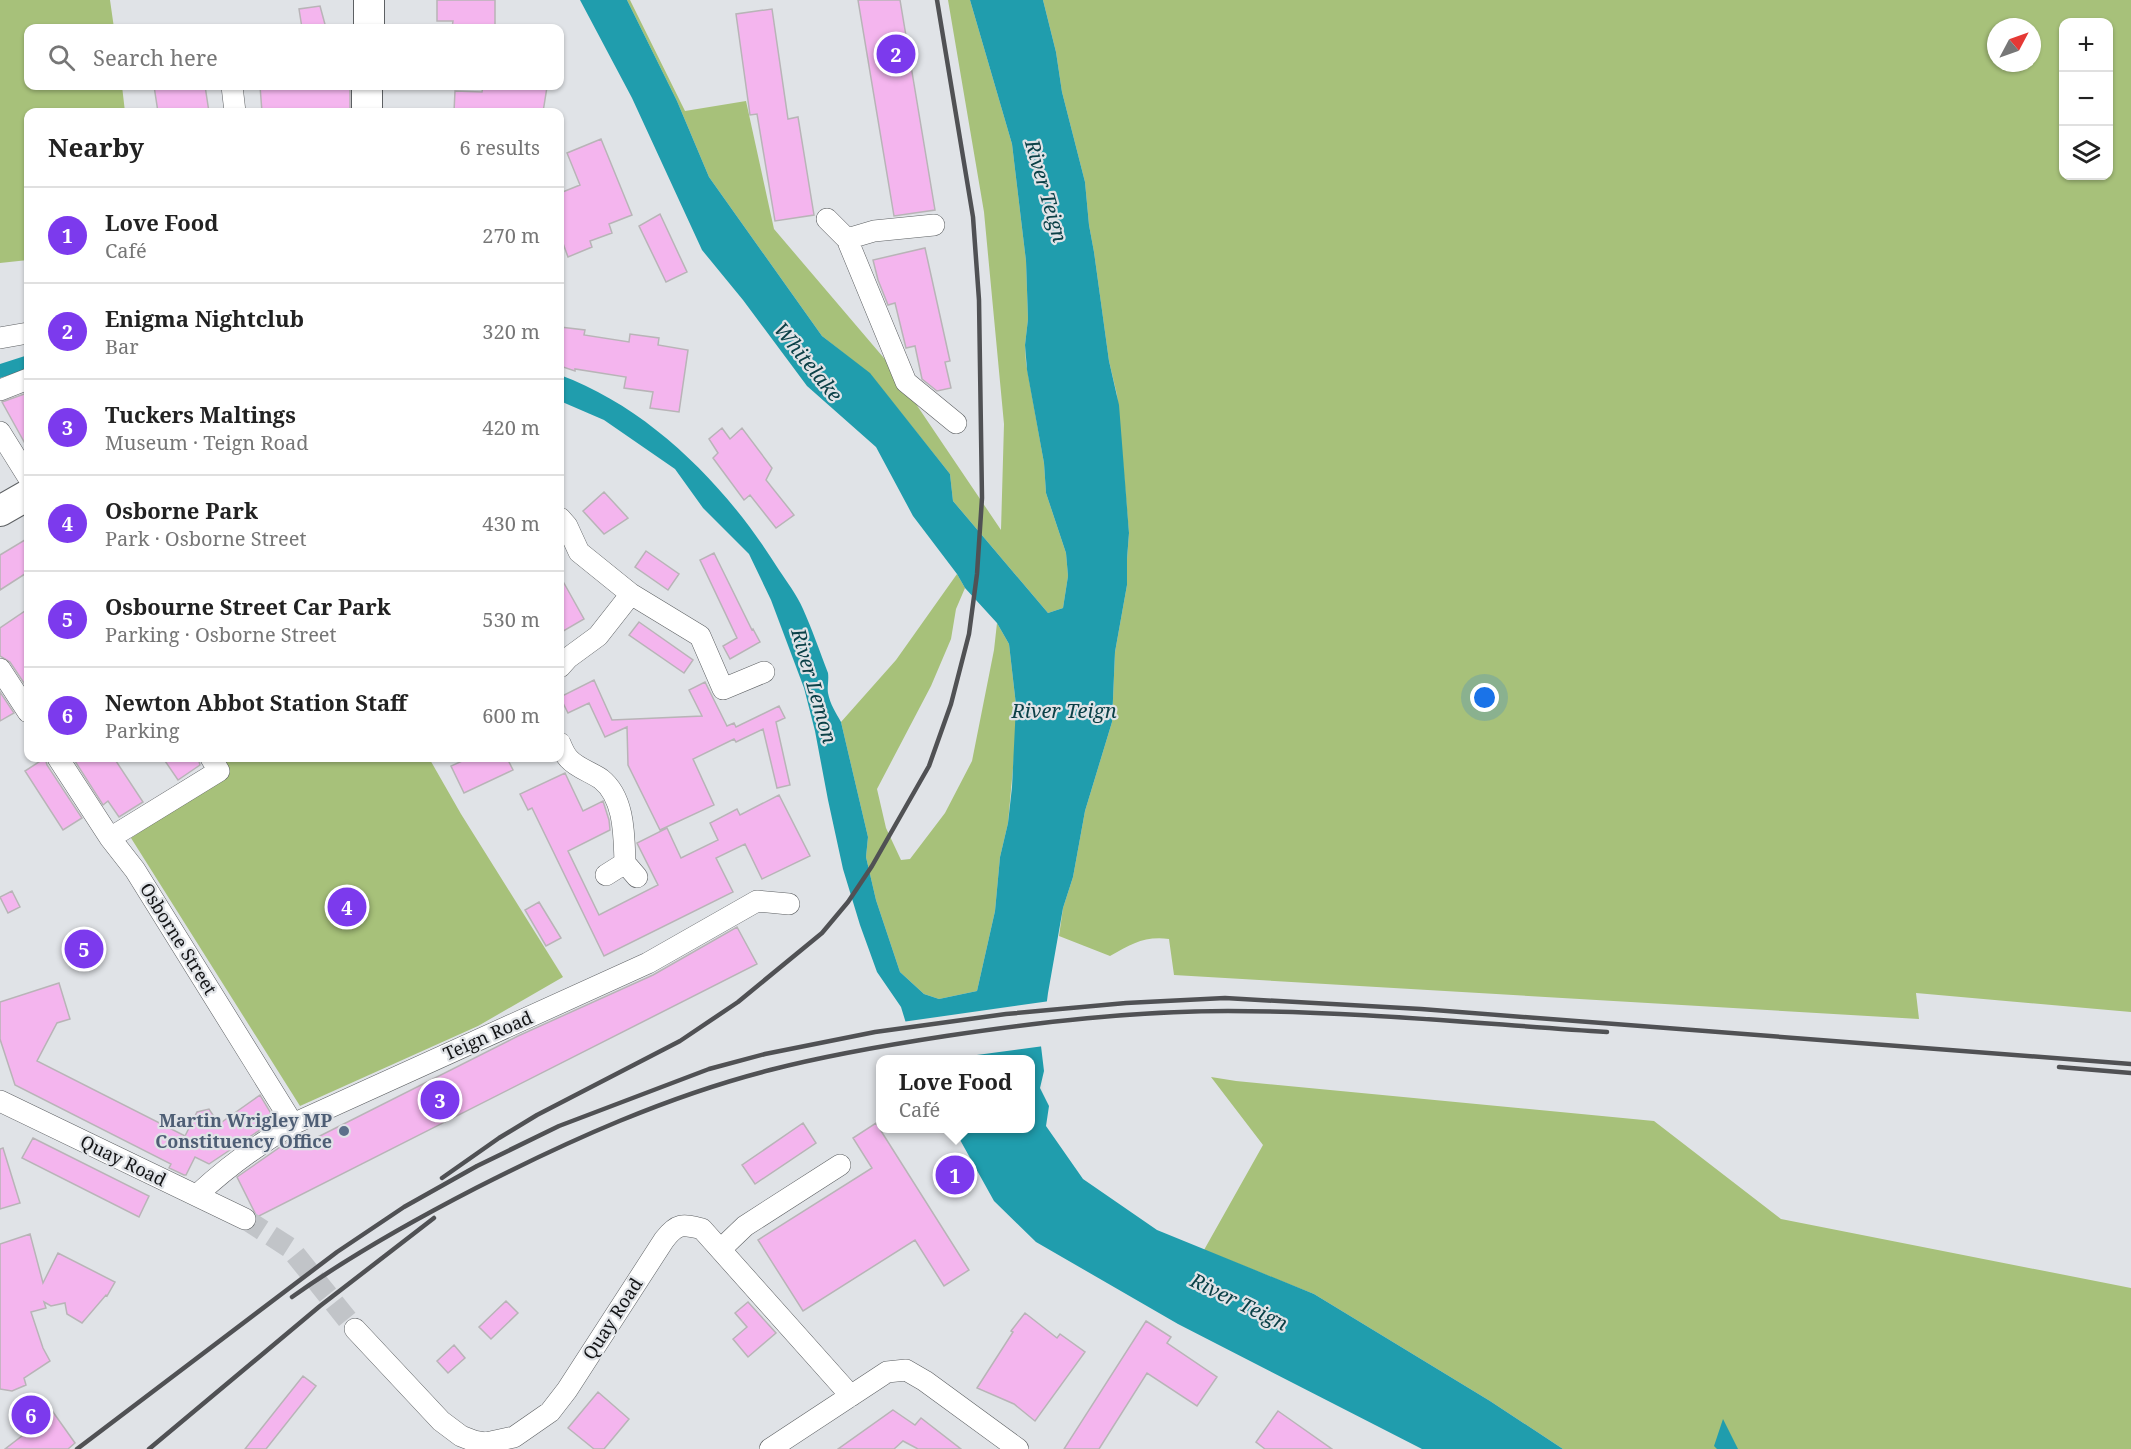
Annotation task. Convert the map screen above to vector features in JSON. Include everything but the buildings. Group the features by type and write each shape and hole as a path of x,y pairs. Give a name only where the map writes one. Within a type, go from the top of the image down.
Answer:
{"main road":[{"path":"369,0 369,24"},
{"path":"367,90 367,108"},
{"path":"0,511 24,497"}],"street":[{"path":"232,90 235,108"},
{"path":"827,219 847,239 906,382 956,423"},
{"path":"847,239 874,231 934,225"},
{"path":"0,338 24,334"},
{"path":"0,390 24,381"},
{"path":"0,432 24,471"},
{"path":"564,523 579,552 632,594 700,636 723,689 764,672"},
{"path":"564,662 598,636 632,594"},
{"path":"0,669 24,706"},
{"path":"564,750 569,759 603,780 612,793 619,810 631,870 606,875"},
{"name":"Osborne Street","path":"61,762 110,838 135,870 293,1124"},
{"path":"110,838 219,771 213,762"},
{"name":"Teign Road","path":"197,1195 225,1169 260,1143 293,1124 648,963 757,902 789,904"},
{"name":"Quay Road","path":"0,1101 245,1220"},
{"path":"721,1249 745,1226 840,1165"},
{"name":"Quay Road","path":"355,1329 441,1421 461,1436 486,1443 514,1437 550,1412 567,1390 672,1229 683,1225 702,1229 851,1396"},
{"path":"770,1449 887,1372 906,1370 925,1381 1018,1449"}],"green space":[{"path":"0,0 110,0 113,24 24,24 24,90 122,90 125,108 24,108 24,260 0,263"},
{"path":"627,0 630,0 685,111 746,101 774,229 889,364 1001,530 1004,424 984,212 948,0 970,0 1012,144 1026,261 1028,319 1025,345 1026,363 1044,463 1046,493 1066,553 1068,576 1063,608 1048,613 953,501 950,474 870,374 822,336 709,177 677,101"},
{"path":"1043,0 2131,0 2131,1012 1916,993 1919,1019 1174,975 1169,939 1145,940 1110,956 1059,936 1085,811 1112,722 1115,652 1127,585 1129,533 1117,395 1109,361 1085,182 1062,92 1056,52"},
{"path":"957,574 965,588 956,609 951,639 931,686 877,789 886,828 901,860 910,859 945,813 972,761 994,650 997,623 1009,644 1016,705 1016,735 1008,823 1000,857 995,911 977,991 939,999 924,994 900,972 876,900 866,857 868,837 841,722 896,660"},
{"path":"221,762 431,762 461,814 563,977 478,1026 300,1106 131,838 227,774"},
{"path":"1211,1077 1654,1121 1781,1219 2131,1288 2131,1449 1563,1449 1490,1401 1314,1294 1204,1250 1263,1145"}],"water":[{"path":"580,0 627,0 677,101 709,177 822,336 870,373 950,474 953,501 1048,613 1063,608 1068,576 1066,553 1046,493 1044,463 1027,370 1026,261 1012,144 970,0 1043,0 1056,52 1062,92 1085,182 1109,361 1119,405 1129,533 1127,585 1115,652 1112,722 1085,811 1073,877 1063,908 1048,993 1041,1046 1044,1071 1040,1088 1049,1106 1046,1126 1083,1179 1157,1230 1314,1294 1490,1401 1563,1449 1422,1449 1178,1324 1036,1242 994,1201 956,1133 1035,1133 1035,1055 916,1055 901,1007 877,972 860,925 843,869 804,688 771,600 749,554 703,508 675,469 604,420 564,403 564,377 626,408 685,454 712,481 759,539 795,594 828,673 829,697 841,722 868,837 866,857 876,900 900,972 924,994 939,999 977,991 995,911 1000,857 1008,823 1012,787 1016,705 1009,644 997,623 965,588 913,516 876,447 807,386 743,300 702,250 632,98"},
{"path":"24,356 24,370 0,378 0,364"},
{"path":"1723,1419 1738,1449 1717,1449 1714,1446"}],"pier":[{"path":"1050,1001 1044,1046 977,1055 912,1055 902,1022"}],"tunnel":[{"path":"245,1219 290,1248 355,1329"}],"railway":[{"path":"442,1178 499,1138 537,1115 680,1041 738,1002 822,933 848,902 872,866 929,766 951,704 969,634 977,574 982,498 979,300 973,217 937,0"},
{"path":"77,1449 337,1252 404,1207 477,1166 559,1126 709,1069 765,1054 875,1032 1006,1014 1126,1003 1225,998 1421,1009 2131,1064"},
{"path":"292,1297 382,1239 511,1170 583,1136 694,1093 770,1070 836,1055 1016,1026 1122,1015 1193,1012 1323,1013 1607,1032"},
{"path":"2059,1067 2131,1073"},
{"path":"149,1449 320,1306 434,1218"}],"place":[{"name":"Enigma Nightclub","path":"896,54"},
{"name":"Osborne Park","path":"347,907"},
{"name":"Osbourne Street Car Park","path":"84,949"},
{"name":"Tuckers Maltings","path":"440,1100"},
{"name":"Martin Wrigley MP Constituency Office","path":"344,1131"},
{"name":"Love Food","path":"955,1175"},
{"name":"Newton Abbot Station Staff","path":"31,1415"}],"water label":[{"name":"River Teign","path":"1046,191"},
{"name":"Whitelake","path":"808,362"},
{"name":"River Lemon","path":"814,686"},
{"name":"River Teign","path":"1064,711"},
{"name":"River Teign","path":"1239,1302"}]}
